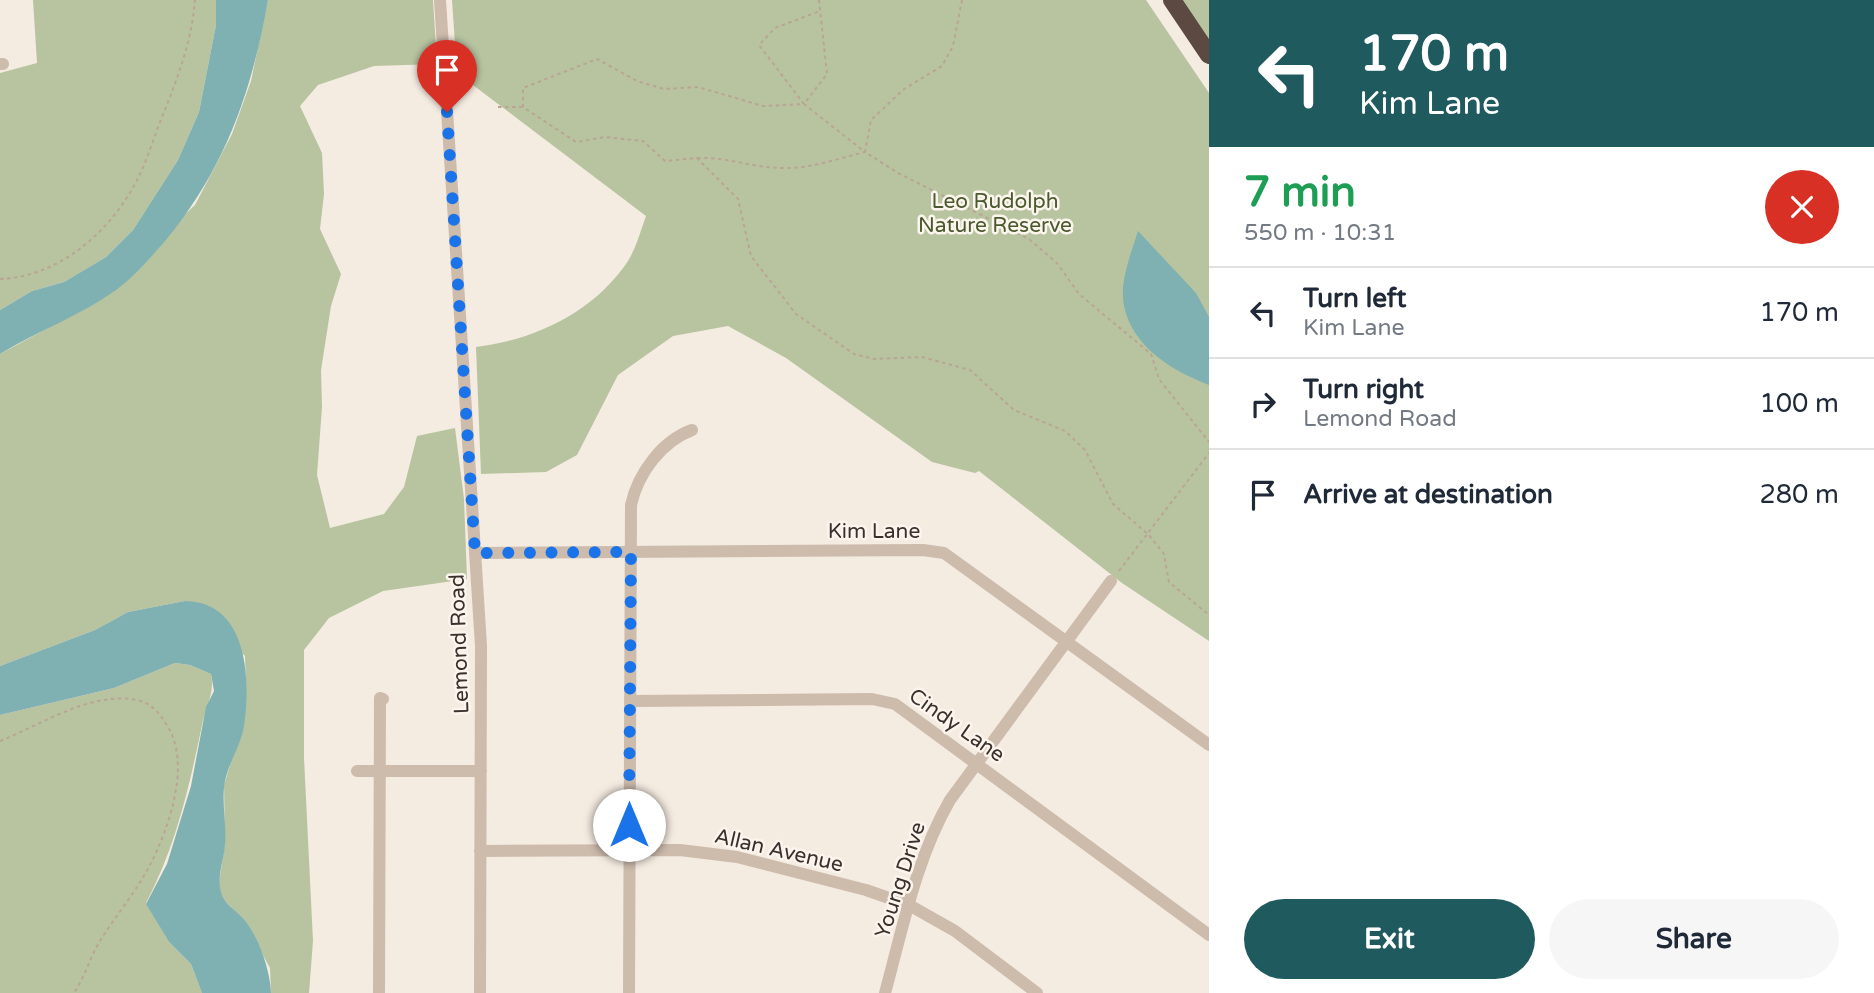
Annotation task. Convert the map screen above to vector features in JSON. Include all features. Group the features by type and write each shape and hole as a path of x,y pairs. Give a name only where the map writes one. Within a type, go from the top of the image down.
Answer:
{"highway":[{"path":"1172,0 1209,55"}],"street":[{"name":"Lemond Road","path":"440,0 481,646 480,993"},
{"path":"629,993 631,505 640,479 663,447 676,436 692,430"},
{"name":"Kim Lane","path":"475,553 931,551 956,559 1209,745"},
{"name":"Young Drive","path":"885,993 909,905 937,822 1115,576"},
{"path":"379,993 380,698 383,699"},
{"name":"Cindy Lane","path":"630,701 883,700 905,708 1209,935"},
{"path":"357,771 481,771"},
{"name":"Allan Avenue","path":"480,851 680,850 737,857 866,890 909,905 955,931 1037,993"}],"path":[{"path":"0,279 24,278 67,258 97,233 131,192 171,94 188,42 195,0"},
{"path":"523,107 523,88 597,59 637,81 664,89 698,87 763,106 804,104 827,75 819,0"},
{"path":"865,152 871,120 904,89 942,66 953,46 962,0"},
{"path":"820,11 775,28 760,45 804,104 865,152 898,173 1029,239 1057,263 1079,294 1151,354 1159,379 1209,442"},
{"path":"498,107 523,107 576,142 606,137 643,141 665,160 724,157 754,166 787,169 865,152"},
{"path":"697,158 738,199 751,256 796,314 854,354 874,359 922,357 970,370 1014,410 1065,431 1085,450 1113,503 1149,535 1164,554 1170,582 1209,615"},
{"path":"1115,576 1149,535 1209,453"},
{"path":"0,741 64,713 116,699 136,699 149,704 173,735 178,759 175,791 154,855 98,944 74,993"}],"green space":[{"path":"33,0 216,0 216,25 199,112 178,160 133,230 106,257 64,282 32,291 0,310 0,73 37,63"},
{"path":"268,0 433,0 437,64 374,66 318,85 300,106 322,153 324,194 320,229 341,274 331,306 321,370 322,407 317,475 330,528 384,514 404,487 417,436 455,428 464,499 467,579 383,591 329,618 304,650 304,758 313,941 309,993 271,993 270,968 242,917 221,898 219,882 225,844 224,785 235,749 246,685 245,656 185,601 128,612 95,630 0,666 0,354 81,310 195,205 232,134 251,81"},
{"name":"Leo Rudolph Nature Reserve","path":"452,0 1146,0 1209,93 1209,641 1122,583 979,471 975,473 932,462 786,358 728,326 673,336 618,375 577,455 546,472 481,474 476,347 520,338 581,309 614,279 628,261 646,216 457,73"},
{"path":"1170,0 1209,0 1209,56"},
{"path":"175,663 190,665 211,674 212,687 180,816 166,860 146,903 169,942 191,964 202,993 0,993 0,715 114,688"}],"water":[{"path":"216,0 268,0 254,66 244,97 220,157 204,186 165,241 123,285 88,308 0,354 0,310 32,291 64,282 106,257 133,230 178,160 199,112 216,25"},
{"path":"1138,231 1196,293 1209,317 1209,385 1182,373 1156,356 1145,346 1129,321 1124,306 1123,287"},
{"path":"185,601 206,605 222,614 241,646 247,687 246,707 244,726 225,781 225,837 220,887 225,900 247,923 258,942 266,963 271,993 202,993 191,964 169,942 146,904 167,864 191,786 206,707 214,691 211,674 190,665 175,663 114,688 0,715 0,666 95,630 128,612"}],"route":[{"path":"447,112 475,553 631,552 629,825"}]}
